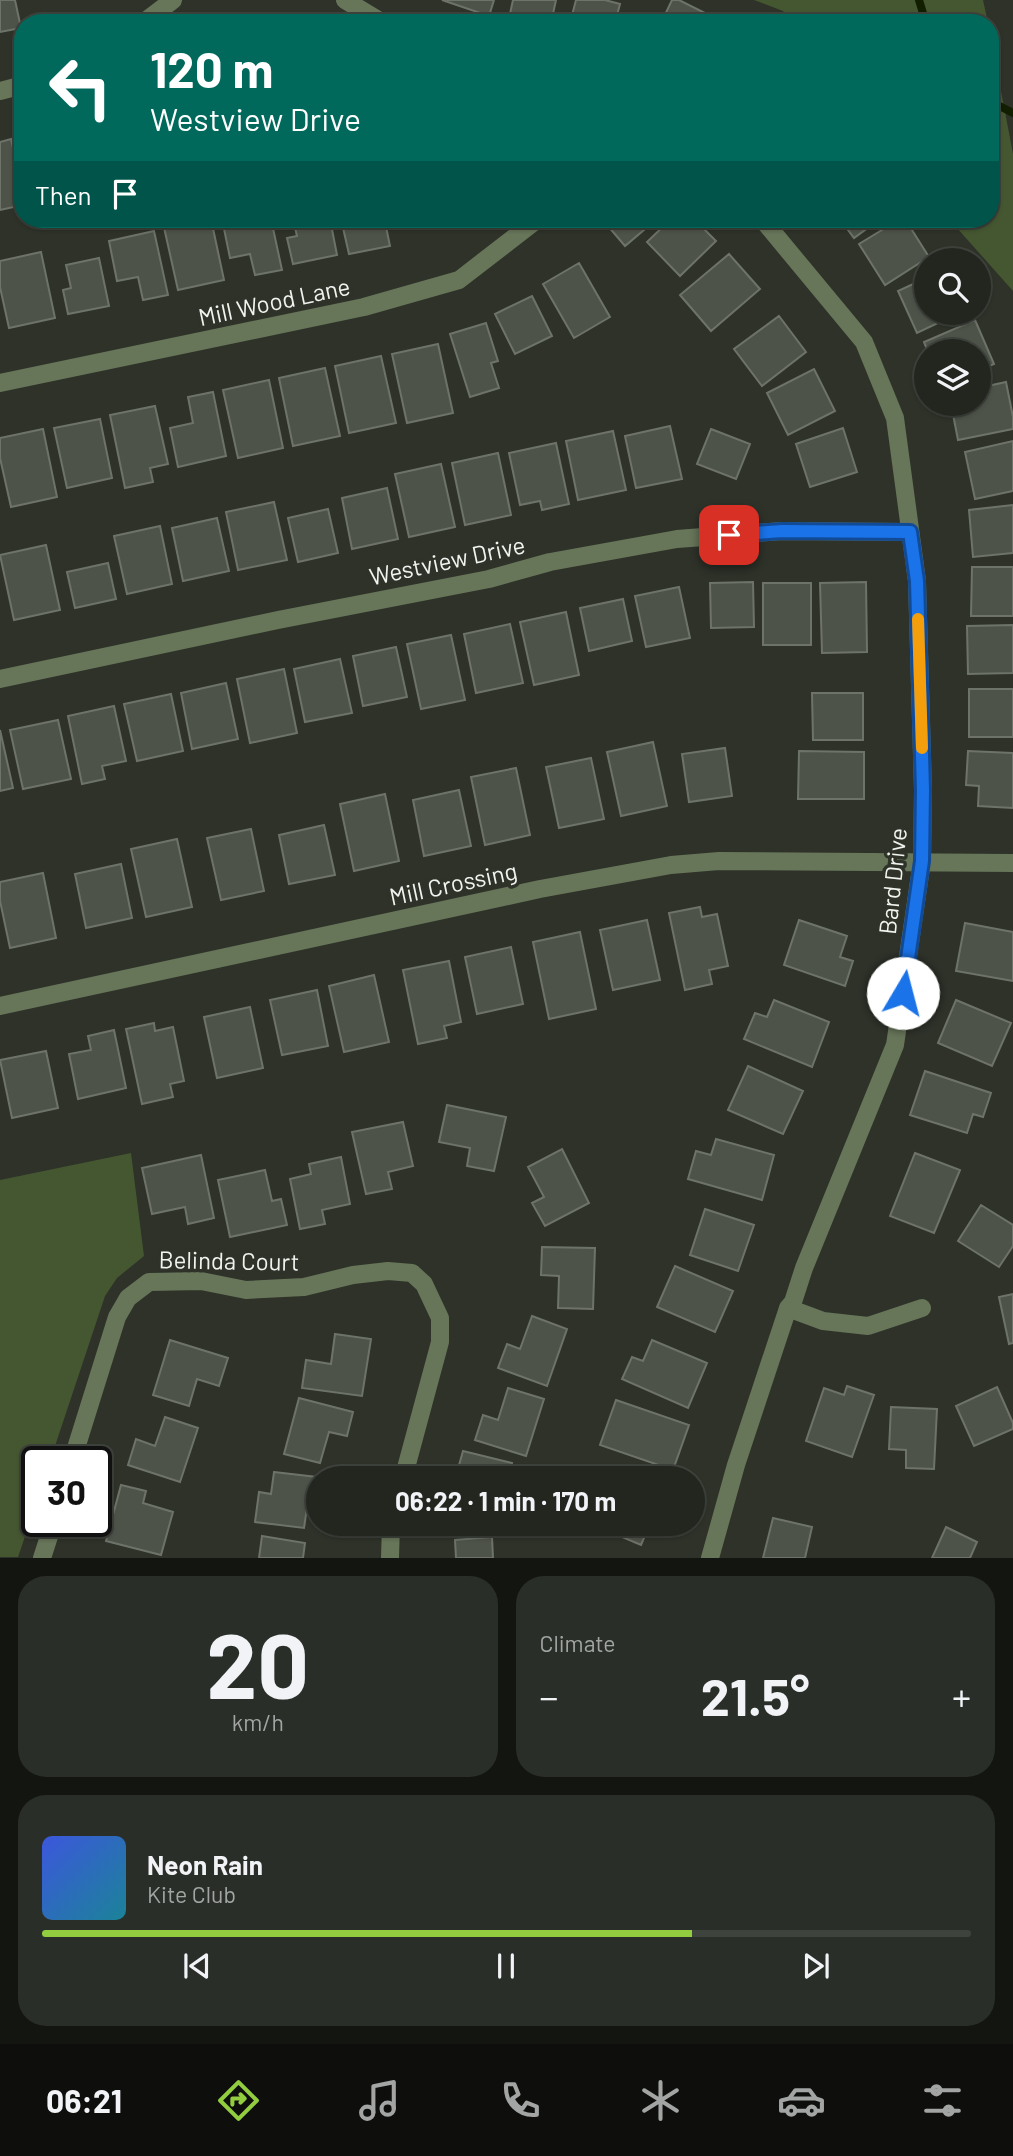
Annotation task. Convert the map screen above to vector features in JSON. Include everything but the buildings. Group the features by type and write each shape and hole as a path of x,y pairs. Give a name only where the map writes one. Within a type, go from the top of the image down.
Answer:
{"street":[{"path":"155,14 173,0"},
{"path":"345,0 368,14"},
{"name":"Mill Wood Lane","path":"0,383 364,307 459,280 526,228"},
{"name":"Bard Drive","path":"710,1558 736,1465 788,1308 895,1045 922,861 923,790 917,595 895,418 864,342 769,228"},
{"name":"Westview Drive","path":"0,678 489,579 550,562 677,539 782,531 910,532"},
{"name":"Mill Crossing","path":"0,1006 526,892 671,865 719,861 1013,863"},
{"name":"Belinda Court","path":"77,1446 117,1317 128,1298 149,1282 201,1281 246,1290 304,1287 353,1275 388,1271 412,1273 424,1284 440,1318 440,1342 407,1466"},
{"path":"788,1308 823,1321 868,1326 922,1308"},
{"path":"390,1558 391,1536"},
{"path":"42,1558 49,1537"}],"green space":[{"path":"754,0 983,0 986,14 785,14"},
{"path":"999,80 1013,154 1013,291 991,266 991,248 975,248 957,228 999,228"},
{"path":"131,1153 144,1256 117,1278 105,1296 55,1446 21,1446 21,1537 25,1537 18,1557 0,1557 0,1180"}],"waterway":[{"path":"919,0 923,14"},
{"path":"999,106 1013,113"}],"slow traffic":[{"path":"918,619 922,748"}],"route":[{"path":"729,535 782,531 910,532 917,581 923,790 922,861 903,993"}]}
